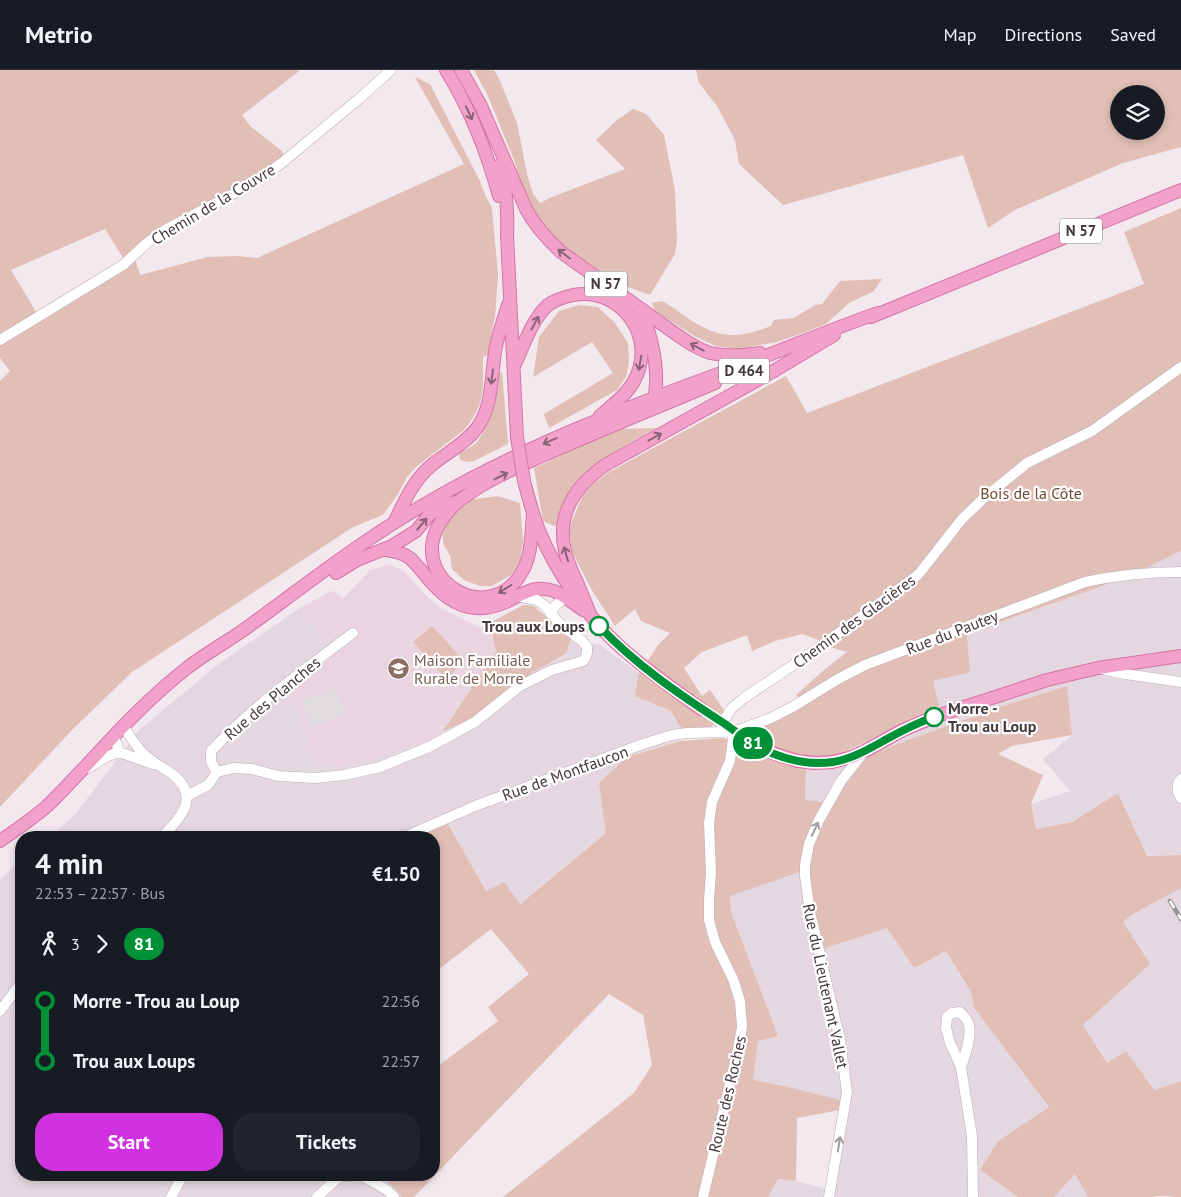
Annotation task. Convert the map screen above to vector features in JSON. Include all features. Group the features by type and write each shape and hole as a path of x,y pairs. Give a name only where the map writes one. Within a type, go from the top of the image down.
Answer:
{"main road":[{"name":"N 57","path":"446,70 462,96 484,149 496,184 507,235"},
{"name":"N 57","path":"461,70 481,106 522,200 541,232 561,252 693,345 720,355 731,356 779,351 878,313 1181,190"},
{"name":"N 57","path":"492,134 508,208 507,235 518,437 524,481 533,515"},
{"path":"514,367 533,324 548,306 558,300 579,294 592,294 608,298 620,306 636,328 642,348 641,363 631,386 595,421"},
{"path":"395,521 409,492 419,478 432,465 468,437 477,428 482,419 488,406 497,343 511,296"},
{"path":"638,307 646,324 656,373 654,397 648,410"},
{"name":"D 464","path":"253,624 302,596 357,560 386,550 416,531 429,515 438,508 459,501 498,477 579,439 840,332 878,313"},
{"path":"591,616 567,560 562,532 566,514 574,495 587,479 607,464 840,332"},
{"name":"D 464","path":"0,841 21,827 47,805 158,692 188,668 253,624 395,521 482,473 595,421 779,351"},
{"path":"459,501 441,521 436,530 432,556 439,572 449,586 472,597 487,597 502,592 518,579 524,570 529,553 533,515"},
{"path":"411,559 406,537 407,519 413,511"},
{"path":"533,515 558,567 591,616 615,642 637,661 701,709"},
{"path":"386,550 397,552 411,559 440,592 458,604 468,607 488,608 506,602 528,590 545,589 553,591 591,616"},
{"path":"755,744 774,754 798,762 832,762 865,751 918,723 1047,680 1098,668 1181,656"}],"street":[{"name":"Chemin de la Couvre","path":"0,340 118,268 165,230 230,196 269,172 353,104 391,70"},
{"name":"Chemin des Glacières","path":"721,732 725,719 732,709 744,698 817,649 918,575 962,519 984,498 1027,463 1092,431 1181,367"},
{"name":"Rue du Pautey","path":"734,731 771,718 865,665 1084,582 1115,576 1156,572 1181,572"},
{"path":"187,796 208,785 217,772 233,768 252,769 278,776 315,778 344,775 380,767 429,747 475,722 520,686 552,670 583,661 586,657 587,647 576,635 559,623 544,604 537,600 516,596"},
{"path":"551,612 564,598"},
{"name":"Rue des Planches","path":"217,772 211,762 211,751 228,733 289,682 353,633"},
{"path":"1098,668 1181,682"},
{"path":"119,731 119,752"},
{"path":"119,731 141,751 171,773 181,782 186,791 187,802 183,812 167,831"},
{"name":"Rue de Montfaucon","path":"418,831 475,806 643,744 672,735 734,731"},
{"name":"Route des Roches","path":"703,1197 742,1028 740,1001 734,980 715,942 709,920 711,872 709,823 712,802 730,761 734,731"},
{"name":"Rue du Lieutenant Vallet","path":"830,1197 847,1092 840,1040 810,912 805,865 812,834 841,781 865,751"},
{"path":"78,774 108,756 119,752 160,766"},
{"path":"832,762 839,768 841,781"},
{"path":"1181,779 1178,782 1177,789 1181,798"},
{"path":"0,1011 15,992"},
{"path":"961,1067 966,1053 969,1023 960,1012 952,1013 947,1017 946,1028 961,1067 972,1136 973,1197"},
{"path":"172,1197 180,1181"},
{"path":"317,1197 335,1181"},
{"path":"371,1181 387,1190 394,1197"}],"shaded area":[{"path":"1181,551 1181,855 1147,856 1118,793 1072,822 1036,829 1031,804 1070,791 1043,759 1072,735 1067,686 1003,706 905,741 833,803 805,800 806,769 810,760 829,757 864,744 932,681 970,672 967,634 1130,576"},
{"path":"390,565 404,571 427,597 440,608 492,634 444,730 474,718 530,674 566,655 571,639 600,645 639,673 635,696 671,711 682,730 681,740 627,757 606,833 519,904 486,892 448,824 430,831 57,831 74,816 140,729 221,662 300,608 332,591 344,598 370,570"},
{"name":"Maison Familiale Rurale de Morre","path":"390,565 404,571 427,597 440,608 492,634 496,651 443,731 421,744 381,757 344,766 315,763 291,685 329,645 300,608 332,591 344,598 370,570"},
{"path":"335,688 347,713 309,727 303,699"},
{"path":"15,866 15,1181 387,1181 402,1197 0,1197 0,879"},
{"path":"801,872 887,928 914,968 946,951 971,992 974,1008 1049,1107 998,1141 980,1170 1018,1197 768,1197 778,1179 796,1181 828,1189 840,1110 784,1086 753,1081 758,1041 778,1036 731,912 730,895"},
{"path":"1181,888 1181,1137 1174,1139 1126,1052 1107,1063 1083,1025 1149,964 1122,922"},
{"path":"1075,1174 1088,1197 1054,1197"}],"green space":[{"path":"0,70 299,70 242,115 251,127 282,151 284,157 163,234 135,259 140,275 208,257 238,256 257,258 464,164 415,77 430,84 492,208 498,274 495,317 488,355 483,357 483,387 480,404 464,430 417,466 407,477 383,515 353,527 132,672 72,730 0,807 0,381 10,371 0,358","holes":["105,229 123,258 107,273 36,312 11,270"]},
{"path":"474,70 494,70 500,81 517,123 533,194 540,203 625,169 596,140 617,120 633,109 646,114 664,135 675,190 677,241 675,254 650,295 628,287 620,281 618,286 560,244 539,222 527,202 514,160 488,96"},
{"path":"696,70 1181,70 1181,147 1123,163 1015,210 988,228 963,155 783,205 739,164 735,140 717,106 699,83"},
{"name":"Bois de la Côte","path":"1181,208 1181,551 1130,576 967,634 970,672 933,681 939,706 847,751 829,757 810,760 775,749 747,732 805,706 796,695 847,652 827,646 816,639 802,634 775,641 752,651 747,635 702,652 684,668 702,696 710,690 726,713 710,728 682,730 671,711 635,696 638,675 658,645 670,633 641,621 635,609 615,626 593,592 572,552 569,528 583,495 594,483 611,471 786,376 807,413 1144,284 1124,232"},
{"path":"882,279 874,291 849,303 826,324 777,342 737,349 716,346 694,336 654,310 652,303 662,301 710,330 728,335 736,335 771,326 774,320 794,318 815,305 822,304 840,281"},
{"path":"579,305 598,307 615,323 628,343 629,361 626,377 617,390 549,428 544,414 613,373 592,342 533,377 539,337 559,311"},
{"path":"502,372 508,444 474,461 460,460 459,453 476,443 485,428 492,410 499,373"},
{"path":"657,428 611,454 589,471 571,493 558,525 554,526 543,521 534,468 617,429"},
{"path":"497,496 520,503 523,541 520,561 511,575 492,586 480,586 464,580 452,569 450,555 444,546 442,534 447,521 471,500"},
{"path":"523,605 534,606 571,639 566,654 530,674 474,718 443,731 496,651 492,634 481,628"},
{"path":"432,626 465,662 446,679 413,642"},
{"path":"1067,686 1072,735 1012,746 998,754 1043,775 1031,804 1036,829 1072,822 1118,793 1147,856 1181,855 1181,888 1133,914 1123,922 1150,964 1083,1025 1107,1063 1126,1051 1154,1090 1181,1081 1181,1197 1088,1197 1075,1174 1054,1197 1018,1197 980,1170 998,1141 1049,1107 974,1008 971,992 946,951 914,968 887,928 822,949 800,872 730,896 731,912 778,1036 758,1041 753,1080 840,1100 840,1110 797,1118 796,1181 778,1179 768,1197 503,1197 634,1093 652,1065 643,1015 609,994 440,1170 440,1064 498,1021 488,1007 529,974 491,929 440,968 440,831 429,831 448,824 486,891 504,882 520,904 606,833 599,783 627,757 680,741 723,738 774,761 806,769 805,800 833,803 866,757 1003,706"},
{"path":"387,1181 429,1181 414,1197 402,1197"}],"tunnel":[{"path":"701,709 755,744"}],"railway":[{"path":"1170,901 1181,919"}],"bus line":[{"name":"81","path":"599,626 642,666 701,709 764,750 798,762 832,762 852,757 918,723 934,717"}],"place":[{"name":"Trou aux Loups","path":"599,626"},
{"name":"Maison Familiale Rurale de Morre","path":"398,669"},
{"name":"Morre - Trou au Loup","path":"934,717"}]}
